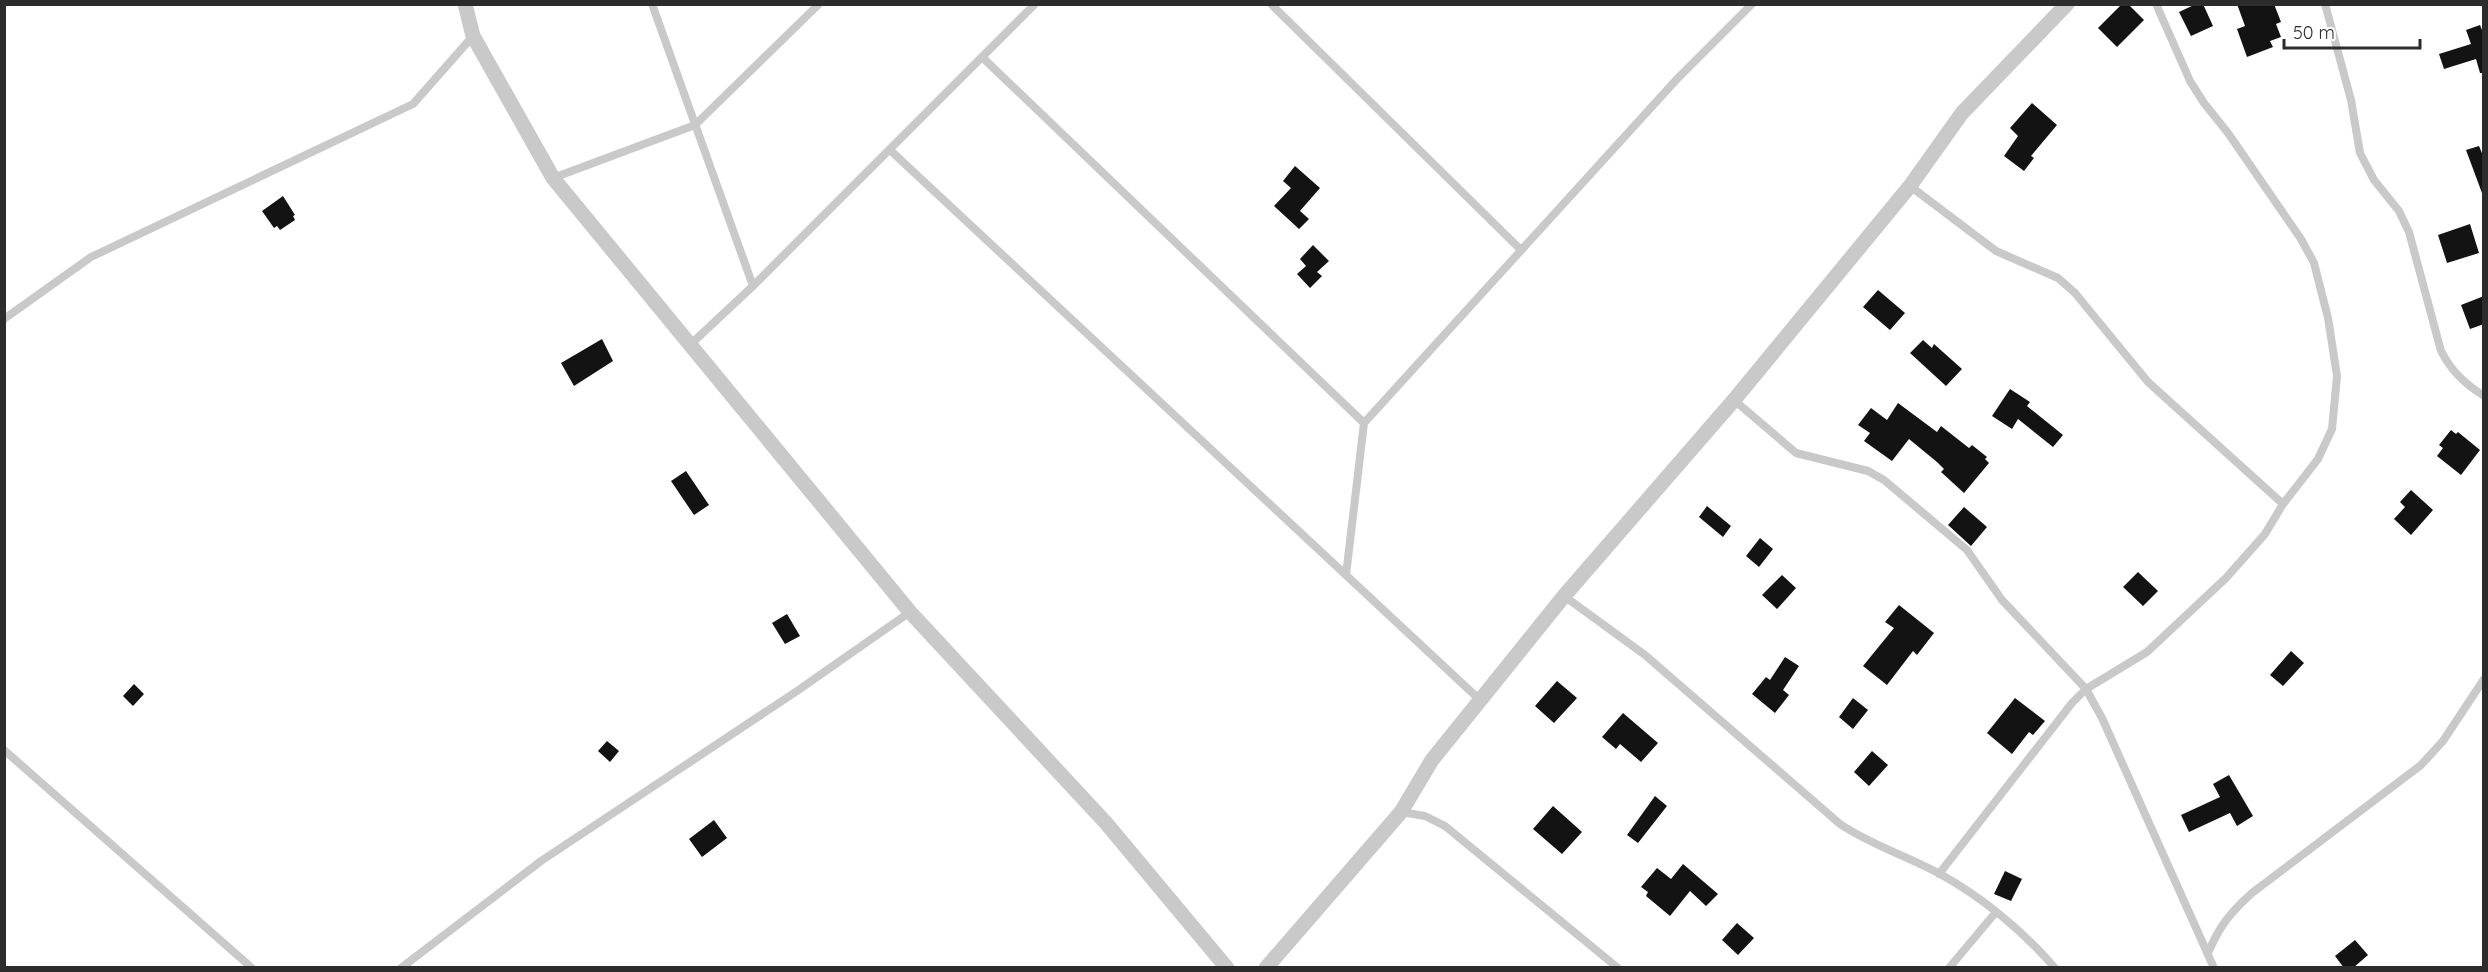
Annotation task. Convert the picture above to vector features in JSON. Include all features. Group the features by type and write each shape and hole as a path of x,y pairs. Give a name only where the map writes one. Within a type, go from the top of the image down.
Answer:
{"street":[{"path":"465,4 473,36 553,178 910,612 1106,823 1227,968"},
{"path":"1266,968 1401,812 1432,760 1480,700 1564,596 1734,400 1910,186 1962,113 2067,4"}],"lane":[{"path":"652,4 753,286"},
{"path":"553,178 695,125 819,4"},
{"path":"691,344 753,286 1035,4"},
{"path":"1271,4 1520,249"},
{"path":"1346,575 1364,423 1677,79 1752,4"},
{"path":"1939,874 2072,703 2086,690 2147,652 2226,578 2265,534 2283,504 2318,459 2332,429 2337,376 2328,318 2314,263 2301,239 2190,81 2156,4"},
{"path":"2325,4 2351,100 2360,153 2374,180 2398,211 2409,232 2441,351 2450,368 2463,382 2484,396"},
{"path":"4,319 91,257 413,104 473,36"},
{"path":"982,57 1364,423"},
{"path":"890,150 1480,700"},
{"path":"1910,186 1996,251 2058,278 2075,293 2148,382 2283,504"},
{"path":"1734,400 1796,453 1868,471 1884,480 1967,550 2002,600 2086,690 2107,729 2214,968"},
{"path":"1564,596 1662,669 1840,824 1968,891 1996,912 2055,968"},
{"path":"400,968 541,861 797,691 910,612"},
{"path":"2208,953 2218,928 2230,912 2421,765 2443,741 2484,679"},
{"path":"4,750 252,968"},
{"path":"1401,812 1425,816 1445,826 1618,968"},
{"path":"1949,968 1996,912"}],"building":[{"path":"2122,4 2128,4 2144,20 2117,47 2098,28"},
{"path":"2196,4 2203,4 2213,26 2191,36 2179,12"},
{"path":"2237,4 2274,4 2281,22 2276,24 2281,37 2270,41 2273,47 2247,57 2237,29 2245,26"},
{"path":"2480,25 2484,35 2484,73 2480,73 2476,59 2444,69 2439,54 2471,44 2466,30"},
{"path":"2032,103 2057,125 2031,156 2034,158 2024,171 2004,156 2018,136 2010,128"},
{"path":"2479,146 2484,158 2484,193 2482,193 2466,150"},
{"path":"1295,166 1320,188 1300,211 1309,219 1299,229 1274,206 1291,188 1283,181"},
{"path":"283,196 295,215 293,216 295,220 280,230 277,226 274,228 262,211"},
{"path":"2470,224 2479,253 2447,263 2438,235"},
{"path":"1313,245 1329,261 1317,272 1322,276 1310,288 1297,274 1306,266 1300,259"},
{"path":"1878,290 1905,313 1890,330 1863,307"},
{"path":"2484,296 2484,324 2470,329 2461,305"},
{"path":"602,339 613,361 574,386 561,363"},
{"path":"1923,340 1932,348 1934,344 1962,369 1946,386 1910,353"},
{"path":"2010,389 2030,402 2027,406 2063,435 2053,447 2018,419 2012,429 1992,416"},
{"path":"1898,403 1937,432 1941,426 1969,448 1972,445 1987,457 1985,459 1989,463 1964,493 1941,472 1944,469 1937,462 1909,439 1892,461 1864,441 1870,433 1858,425 1871,408 1887,420"},
{"path":"2451,430 2456,434 2458,432 2480,450 2461,475 2437,456 2443,448 2439,445"},
{"path":"686,471 709,505 694,515 671,481"},
{"path":"2411,490 2433,510 2411,535 2394,519 2405,507 2400,502"},
{"path":"1707,506 1731,526 1723,537 1699,517"},
{"path":"1964,507 1987,527 1971,546 1948,525"},
{"path":"1760,538 1773,549 1759,567 1746,556"},
{"path":"2138,572 2158,591 2143,606 2123,587"},
{"path":"1782,575 1796,588 1777,609 1762,595"},
{"path":"1899,605 1934,633 1917,655 1913,651 1887,685 1863,666 1894,628 1885,622"},
{"path":"787,614 800,636 785,644 772,623"},
{"path":"2291,651 2304,663 2283,686 2270,675"},
{"path":"1785,657 1799,666 1783,690 1789,695 1775,713 1752,694 1766,677 1770,680"},
{"path":"1557,681 1577,698 1554,723 1535,706"},
{"path":"134,684 144,694 133,706 123,696"},
{"path":"1853,698 1868,710 1853,729 1839,717"},
{"path":"2015,698 2045,721 2033,735 2029,732 2012,754 1987,733"},
{"path":"1623,713 1658,743 1641,762 1620,744 1616,749 1602,737"},
{"path":"607,741 619,751 610,762 598,751"},
{"path":"1872,751 1888,765 1869,786 1854,772"},
{"path":"2229,775 2253,816 2237,826 2230,813 2189,832 2181,815 2220,797 2213,784"},
{"path":"1655,796 1667,806 1638,843 1627,835"},
{"path":"1553,806 1582,832 1562,854 1533,829"},
{"path":"714,820 727,838 702,857 689,839"},
{"path":"1683,864 1718,894 1706,906 1690,891 1670,916 1646,896 1648,892 1641,887 1657,868 1671,879"},
{"path":"2005,871 2022,879 2011,901 1994,894"},
{"path":"1737,923 1754,938 1738,955 1722,940"},
{"path":"2355,940 2368,955 2353,968 2344,968 2335,956"}]}
